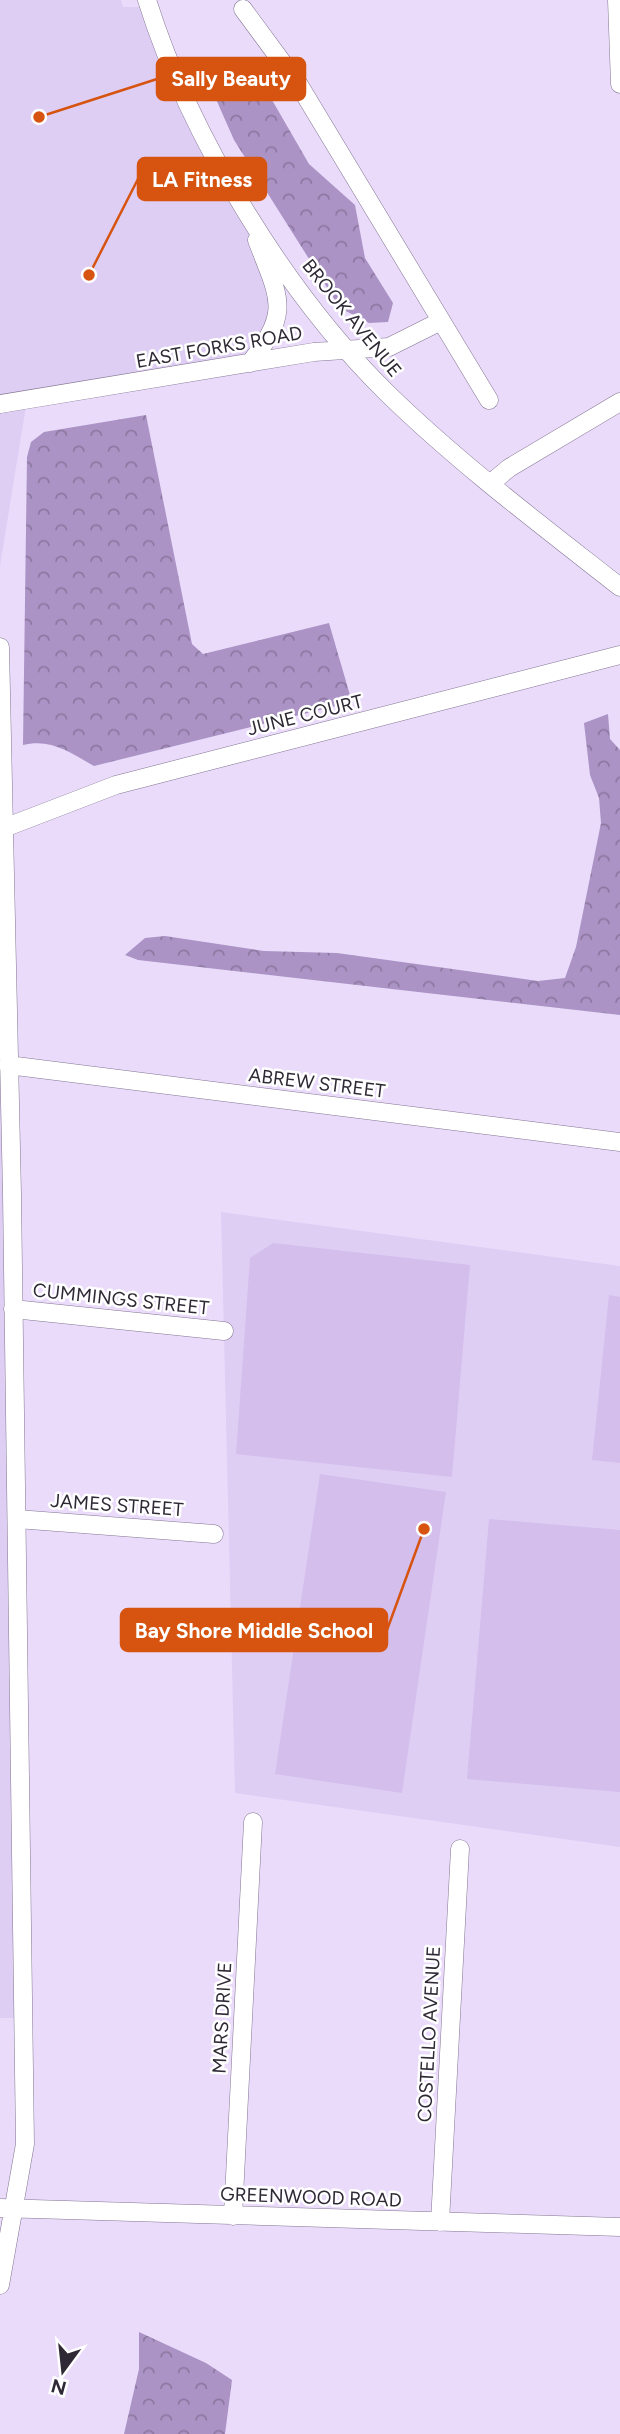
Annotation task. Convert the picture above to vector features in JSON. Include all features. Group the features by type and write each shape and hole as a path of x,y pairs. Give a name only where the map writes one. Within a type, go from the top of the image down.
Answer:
{"street":[{"path":"617,0 620,84"},
{"name":"BROOK AVENUE","path":"148,4 198,121 245,207 302,295 347,350 412,417 490,484 620,587"},
{"path":"243,9 299,85 489,400"},
{"path":"245,207 279,304 275,328 250,363"},
{"name":"EAST FORKS ROAD","path":"0,404 314,352 389,347 441,321"},
{"path":"0,397 27,400"},
{"path":"490,484 509,468 620,402"},
{"path":"0,648 17,1519 11,1806 25,2144 6,2209 0,2284"},
{"name":"JUNE COURT","path":"4,828 116,785 620,654"},
{"name":"ABREW STREET","path":"8,1065 620,1142"},
{"name":"CUMMINGS STREET","path":"13,1309 224,1331"},
{"name":"JAMES STREET","path":"17,1519 215,1534"},
{"name":"MARS DRIVE","path":"233,2216 253,1822"},
{"name":"COSTELLO AVENUE","path":"440,2222 460,1849"},
{"name":"GREENWOOD ROAD","path":"6,2209 620,2227"}],"shaded area":[{"path":"0,0 121,0 123,7 150,7 245,207 278,297 250,363 27,400 0,566"},
{"path":"0,647 23,2018 0,2018"},
{"path":"221,1212 620,1266 620,1847 235,1793"},
{"path":"273,1243 470,1265 452,1477 236,1454 250,1258"},
{"path":"609,1295 620,1297 620,1463 592,1460"},
{"path":"320,1474 446,1492 402,1793 275,1774"},
{"path":"489,1519 620,1530 620,1792 467,1779"}],"green space":[{"path":"233,62 257,74 309,164 355,205 365,258 393,303 388,322 369,323 340,308 234,140 208,81 211,63"},
{"path":"146,415 192,644 203,654 329,623 352,702 94,766 52,745 23,745 27,457 31,442 44,432"},
{"path":"608,714 610,739 620,750 620,1015 138,960 125,955 145,938 165,936 264,951 337,953 538,981 565,978 576,947 601,823 599,798 590,775 584,723"},
{"path":"139,2332 206,2363 232,2380 225,2434 124,2434 139,2369"}],"place":[{"name":"Sally Beauty","path":"39,117"},
{"name":"LA Fitness","path":"89,275"},
{"name":"Bay Shore Middle School","path":"424,1529"}]}
